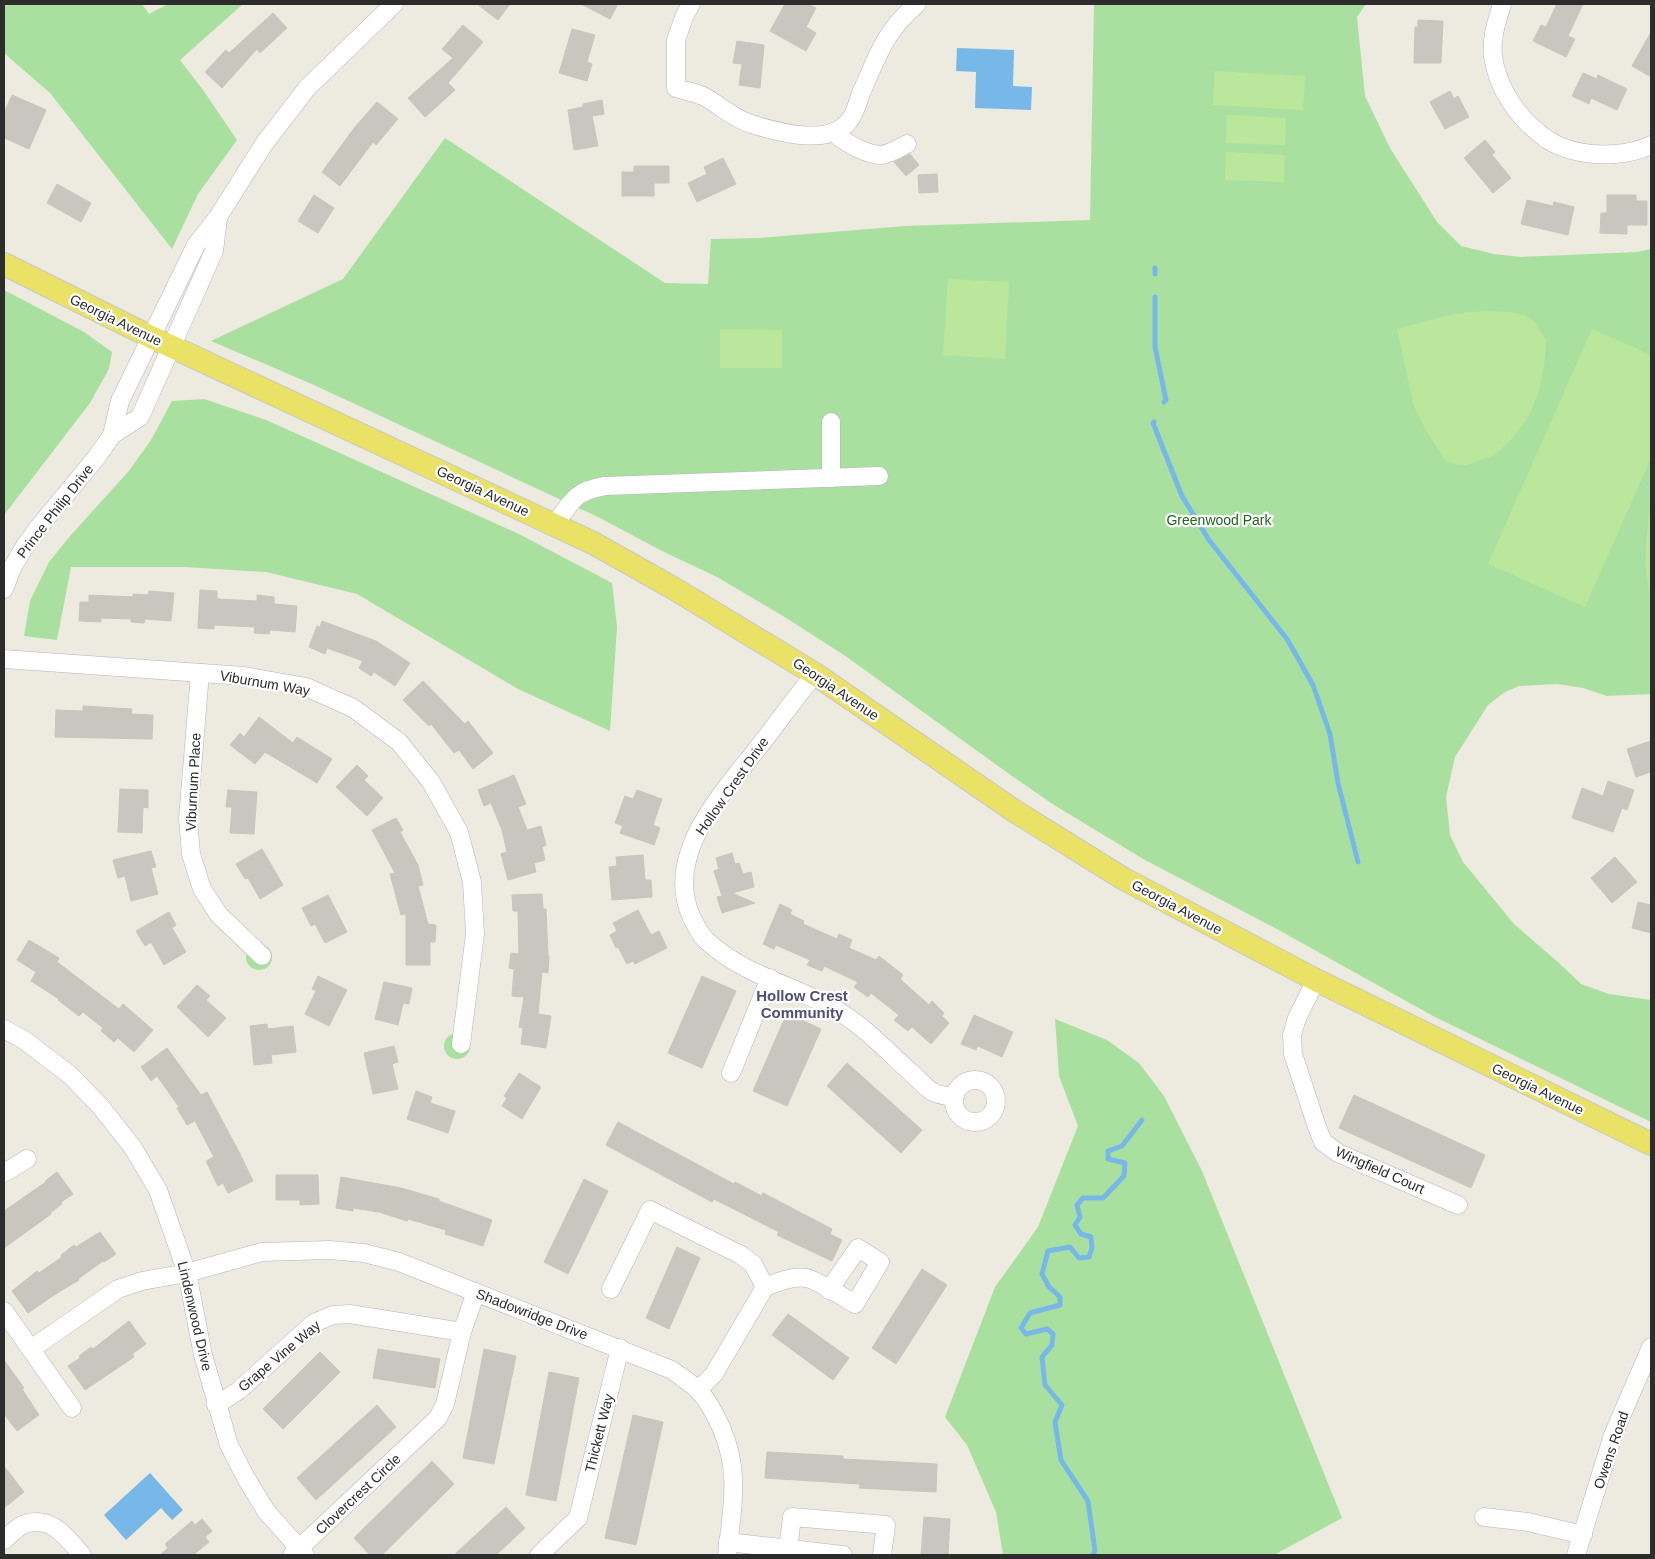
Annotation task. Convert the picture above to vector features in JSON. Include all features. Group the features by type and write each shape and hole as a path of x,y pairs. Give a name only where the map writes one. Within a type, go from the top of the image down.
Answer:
{"main road":[{"name":"Georgia Avenue","path":"4,264 171,347 555,524 630,563 815,674 1016,812 1092,860 1176,908 1316,980 1651,1144"}],"street":[{"name":"Prince Philip Drive","path":"112,435 120,401 196,245 218,217 264,144 308,88 394,4"},
{"path":"690,4 676,40 676,88 705,97 727,112 751,124 794,134 817,137 834,132 849,121 882,44 901,17 917,4"},
{"path":"1502,4 1493,34 1493,56 1498,78 1524,119 1549,140 1568,149 1606,154 1628,153 1642,150 1651,145"},
{"path":"834,132 839,138 859,149 879,155 887,154 907,144"},
{"name":"Prince Philip Drive","path":"4,589 12,568 25,546 112,435 140,417 214,251 218,217"},
{"path":"830,478 831,422"},
{"path":"555,524 573,499 580,492 591,488 879,476"},
{"name":"Viburnum Way","path":"4,658 244,676 306,687 353,708 399,742 431,782 459,832 472,882 475,934 460,1044"},
{"name":"Viburnum Place","path":"200,673 188,818 191,854 202,889 219,915 262,956"},
{"name":"Hollow Crest Drive","path":"815,674 707,816 689,850 684,871 684,890 687,907 705,939 733,961 841,1012 934,1093 953,1097"},
{"path":"731,1073 770,978"},
{"name":"Wingfield Court","path":"1316,980 1297,1018 1292,1036 1293,1054 1323,1142 1338,1153 1458,1204"},
{"name":"Lindenwood Drive","path":"4,1029 24,1040 70,1075 101,1107 133,1148 158,1190 186,1273 203,1355 228,1445 266,1511 299,1553"},
{"path":"4,1174 28,1159"},
{"path":"611,1290 650,1210 741,1255 753,1264 765,1287"},
{"name":"Shadowridge Drive","path":"31,1349 118,1289 142,1281 186,1273 262,1252 329,1250 364,1253 399,1262 672,1370 698,1390 713,1408 727,1442 733,1463 734,1486 727,1549"},
{"path":"698,1390 714,1374 727,1356 765,1287 793,1278 808,1278 829,1290"},
{"name":"Clovercrest Circle","path":"299,1553 438,1418 445,1404 462,1332 476,1292"},
{"path":"4,1311 72,1408"},
{"name":"Grape Vine Way","path":"216,1405 238,1391 314,1323 333,1315 350,1314 462,1332"},
{"name":"Owens Road","path":"1576,1555 1613,1435 1651,1347"},
{"name":"Thickett Way","path":"539,1555 578,1518 620,1348"},
{"path":"788,1550 792,1516 886,1524 882,1555"},
{"path":"1484,1517 1528,1522 1583,1535"},
{"path":"4,1540 24,1524 34,1522 49,1524 60,1529 82,1555"},
{"path":"727,1549 788,1550 843,1555"}],"green space":[{"path":"4,4 142,4 149,14 168,4 243,4 180,60 237,140 198,194 172,249 50,93 4,53"},
{"name":"Greenwood Park","path":"1094,4 1366,4 1357,17 1365,96 1390,148 1437,222 1461,246 1494,254 1521,257 1637,252 1651,249 1651,694 1607,696 1583,688 1558,684 1519,686 1505,692 1488,705 1455,757 1446,797 1450,835 1463,862 1514,924 1581,984 1609,994 1651,1000 1651,1122 1433,1016 1275,928 1145,860 1054,805 844,655 717,577 662,551 598,517 314,385 211,341 343,279 445,138 665,283 708,284 711,239 760,238 905,226 1090,220"},
{"path":"1215,71 1305,76 1303,110 1213,105"},
{"path":"1227,115 1286,118 1285,145 1226,143"},
{"path":"1226,152 1285,155 1284,182 1225,180"},
{"path":"948,279 1009,282 1005,359 943,355"},
{"path":"4,290 84,332 112,352 109,369 90,403 4,515"},
{"path":"1483,311 1509,312 1524,315 1534,322 1546,340 1544,366 1539,392 1526,421 1509,442 1493,456 1467,465 1458,465 1446,461 1427,432 1414,406 1397,329 1454,314"},
{"path":"720,329 782,330 782,368 720,368"},
{"path":"1592,329 1651,355 1651,458 1585,607 1488,564"},
{"path":"204,399 266,420 342,454 519,534 612,583 617,627 610,731 518,689 357,594 266,572 185,567 71,567 57,640 24,636 30,601 49,562 128,472 151,440 172,401"},
{"path":"1651,499 1651,594 1646,572 1646,560"},
{"path":"259,944 268,948 272,957 268,966 259,970 250,966 246,957 250,948"},
{"path":"1055,1019 1107,1040 1139,1063 1164,1096 1202,1171 1342,1518 1274,1555 1003,1555 996,1512 967,1445 945,1417 995,1287 1038,1227 1078,1126 1059,1076"},
{"path":"457,1033 466,1037 470,1046 466,1055 457,1059 448,1055 444,1046 448,1037"}],"water":[{"path":"957,48 1014,50 1013,86 1032,87 1031,110 975,108 976,72 956,71"},
{"path":"150,1473 183,1510 172,1520 161,1508 126,1540 104,1515"}],"building":[{"path":"477,4 510,4 498,20"},
{"path":"581,4 618,4 610,19"},
{"path":"785,4 808,4 816,8 806,27 816,33 806,51 770,31"},
{"path":"1557,4 1583,4 1568,36 1575,39 1566,57 1533,41 1541,25 1546,27"},
{"path":"273,13 287,28 260,53 257,49 222,88 205,72 226,50 229,53"},
{"path":"1418,20 1443,21 1441,63 1414,63 1415,27 1418,27"},
{"path":"463,25 483,42 448,83 455,90 425,117 408,98 453,58 442,49"},
{"path":"572,29 595,35 587,62 592,64 587,81 559,73"},
{"path":"1651,32 1651,77 1632,66"},
{"path":"737,41 764,45 760,88 739,85 742,64 733,63"},
{"path":"1583,73 1597,79 1598,75 1627,89 1617,110 1591,98 1589,104 1572,96"},
{"path":"1450,91 1454,99 1458,96 1469,117 1445,129 1430,102"},
{"path":"12,95 46,110 29,149 4,138 4,113"},
{"path":"602,100 604,114 592,116 598,146 574,150 568,110 583,107 583,104"},
{"path":"377,102 398,119 376,145 373,142 340,186 322,172 355,127"},
{"path":"1485,140 1495,152 1492,155 1511,178 1493,193 1464,158"},
{"path":"910,154 919,165 906,176 894,162"},
{"path":"723,158 736,184 697,202 688,183 707,174 704,167"},
{"path":"634,166 669,166 669,183 654,183 654,196 622,196 622,172 634,172"},
{"path":"937,174 938,192 919,193 918,175"},
{"path":"57,184 91,203 81,222 47,203"},
{"path":"314,195 334,208 318,233 298,221"},
{"path":"1607,195 1636,195 1636,201 1647,201 1647,225 1627,225 1627,234 1600,233 1601,213 1607,213"},
{"path":"1527,200 1553,206 1554,202 1574,207 1568,235 1521,224"},
{"path":"200,590 217,591 217,599 257,601 257,595 274,597 274,604 297,606 295,632 270,630 269,634 254,633 255,627 214,625 214,629 198,628"},
{"path":"149,591 174,593 171,621 145,619 144,623 131,622 131,619 101,618 101,622 79,621 80,602 89,602 89,595 133,597 133,594 148,595"},
{"path":"322,621 376,641 410,663 395,686 374,672 371,676 359,668 363,661 327,648 325,654 309,647 317,626 320,627"},
{"path":"423,681 465,724 468,721 493,753 473,769 459,750 454,753 431,724 429,726 403,700"},
{"path":"83,706 132,709 131,714 153,715 152,739 55,737 56,710 83,711"},
{"path":"259,717 293,743 297,737 332,759 317,783 265,752 255,764 230,745 240,733 244,737"},
{"path":"1651,741 1651,772 1636,777 1627,749"},
{"path":"357,765 368,776 364,780 383,798 367,816 336,787"},
{"path":"514,775 526,804 518,807 527,830 541,826 546,845 542,847 545,860 534,863 536,872 508,880 501,854 507,852 502,830 491,803 484,806 478,790"},
{"path":"1608,781 1634,790 1627,810 1622,808 1613,832 1572,818 1582,788 1603,796"},
{"path":"120,789 148,790 148,808 143,807 142,833 118,832"},
{"path":"228,790 257,792 254,834 230,833 232,807 226,807"},
{"path":"637,790 662,799 653,825 660,828 654,845 620,833 623,826 615,823 625,796 633,799"},
{"path":"396,818 403,830 400,832 418,865 423,885 418,886 428,924 436,925 435,942 430,942 430,965 406,965 406,914 401,915 390,874 395,873 372,830"},
{"path":"262,849 283,885 260,899 248,878 245,879 236,864"},
{"path":"151,851 156,867 151,868 158,894 131,901 125,876 118,878 113,860"},
{"path":"732,853 735,864 739,863 743,874 751,872 754,887 732,893 755,903 722,913 717,897 722,896 714,871 719,869 716,858"},
{"path":"643,855 645,880 651,880 652,897 612,900 609,867 617,866 616,857"},
{"path":"1615,857 1637,882 1612,903 1591,878"},
{"path":"542,894 543,909 546,909 549,956 548,973 542,972 538,1014 551,1016 546,1048 521,1044 523,1028 519,1027 524,997 512,996 514,969 509,968 511,953 519,954 518,911 513,911 512,895"},
{"path":"328,895 347,932 325,943 315,924 311,926 302,908"},
{"path":"1638,902 1651,905 1651,933 1632,928"},
{"path":"780,904 792,910 790,914 804,921 803,924 837,939 839,934 852,940 849,948 876,960 879,956 903,975 900,979 929,1005 932,1001 944,1013 942,1016 949,1023 931,1044 912,1027 908,1031 894,1020 899,1015 871,993 868,997 854,987 858,982 824,966 822,971 807,965 810,960 776,945 774,949 763,944"},
{"path":"638,910 651,935 659,931 667,948 635,964 633,961 627,964 610,935 617,931 613,923"},
{"path":"169,912 176,925 172,928 186,952 164,965 151,942 145,946 136,931"},
{"path":"29,940 59,958 57,962 119,1009 123,1004 153,1030 134,1052 118,1038 114,1042 101,1031 103,1028 83,1012 79,1016 59,999 31,981 36,972 17,960"},
{"path":"318,976 347,990 329,1026 305,1014 316,991 312,989"},
{"path":"702,976 736,991 702,1068 668,1053"},
{"path":"384,982 412,988 409,1004 403,1003 398,1025 375,1019"},
{"path":"197,985 210,996 206,1000 226,1018 208,1037 177,1007"},
{"path":"787,1013 821,1029 787,1106 753,1091"},
{"path":"974,1015 1013,1032 1002,1057 978,1046 976,1050 961,1044"},
{"path":"267,1024 268,1029 293,1026 296,1052 271,1055 272,1063 254,1065 250,1026"},
{"path":"394,1046 398,1062 392,1064 398,1089 373,1094 364,1053"},
{"path":"167,1048 201,1095 207,1092 253,1181 228,1193 223,1183 218,1186 206,1161 214,1157 195,1121 187,1125 177,1108 179,1107 157,1076 151,1081 141,1067"},
{"path":"847,1063 922,1130 901,1153 827,1086"},
{"path":"519,1073 541,1087 522,1119 502,1106 507,1098 504,1096"},
{"path":"416,1091 432,1097 430,1103 455,1111 448,1133 407,1119"},
{"path":"1354,1095 1485,1155 1471,1188 1339,1128"},
{"path":"618,1122 734,1184 735,1182 762,1196 763,1193 832,1229 830,1234 842,1240 832,1261 777,1235 779,1232 714,1199 712,1202 606,1145"},
{"path":"57,1172 73,1194 61,1202 62,1204 51,1214 4,1248 4,1211 46,1182"},
{"path":"276,1175 318,1175 319,1204 300,1205 300,1200 276,1200"},
{"path":"341,1177 401,1188 439,1199 439,1201 492,1220 483,1246 445,1234 446,1230 408,1219 407,1221 379,1212 353,1208 353,1211 336,1208"},
{"path":"584,1179 608,1191 568,1274 544,1262"},
{"path":"100,1232 116,1254 28,1313 12,1291 37,1271 39,1273 62,1257 61,1255 74,1245 76,1247"},
{"path":"677,1247 700,1258 669,1329 646,1318"},
{"path":"922,1269 947,1285 896,1364 872,1348"},
{"path":"788,1314 849,1358 833,1380 772,1335"},
{"path":"129,1321 146,1344 132,1354 134,1357 85,1390 68,1366 91,1347 93,1349"},
{"path":"378,1349 440,1359 435,1388 373,1378"},
{"path":"484,1349 516,1356 494,1464 463,1458"},
{"path":"320,1352 340,1372 283,1429 263,1409"},
{"path":"4,1360 24,1388 22,1389 39,1415 17,1431 4,1414"},
{"path":"549,1372 579,1378 556,1501 526,1495"},
{"path":"377,1405 396,1427 316,1500 297,1478"},
{"path":"633,1415 663,1422 636,1545 605,1538"},
{"path":"767,1452 843,1456 843,1459 937,1464 936,1492 859,1488 860,1484 765,1478"},
{"path":"432,1461 454,1484 382,1555 370,1555 354,1538"},
{"path":"4,1466 24,1492 4,1508"},
{"path":"506,1507 525,1528 496,1555 454,1555"},
{"path":"924,1517 950,1519 948,1555 921,1555"},
{"path":"202,1519 212,1531 205,1537 209,1542 193,1555 160,1555 168,1548 165,1544 192,1521 195,1525"}],"waterway":[{"path":"1155,268 1155,274"},
{"path":"1155,297 1155,347 1166,400 1164,402"},
{"path":"1154,422 1182,496 1209,540 1287,639 1313,685 1330,734 1338,783 1358,862"},
{"path":"1093,1555 1095,1551 1088,1501 1061,1460 1055,1422 1062,1405 1045,1385 1042,1357 1052,1345 1053,1334 1047,1329 1026,1334 1021,1328 1030,1313 1060,1305 1060,1297 1049,1287 1042,1274 1048,1251 1070,1247 1079,1258 1089,1257 1092,1248 1091,1237 1081,1234 1075,1225 1080,1217 1077,1205 1083,1198 1103,1198 1124,1176 1125,1163 1108,1159 1108,1151 1122,1146 1142,1120"}],"district":[{"name":"Hollow Crest Community","path":"802,1004"}]}
